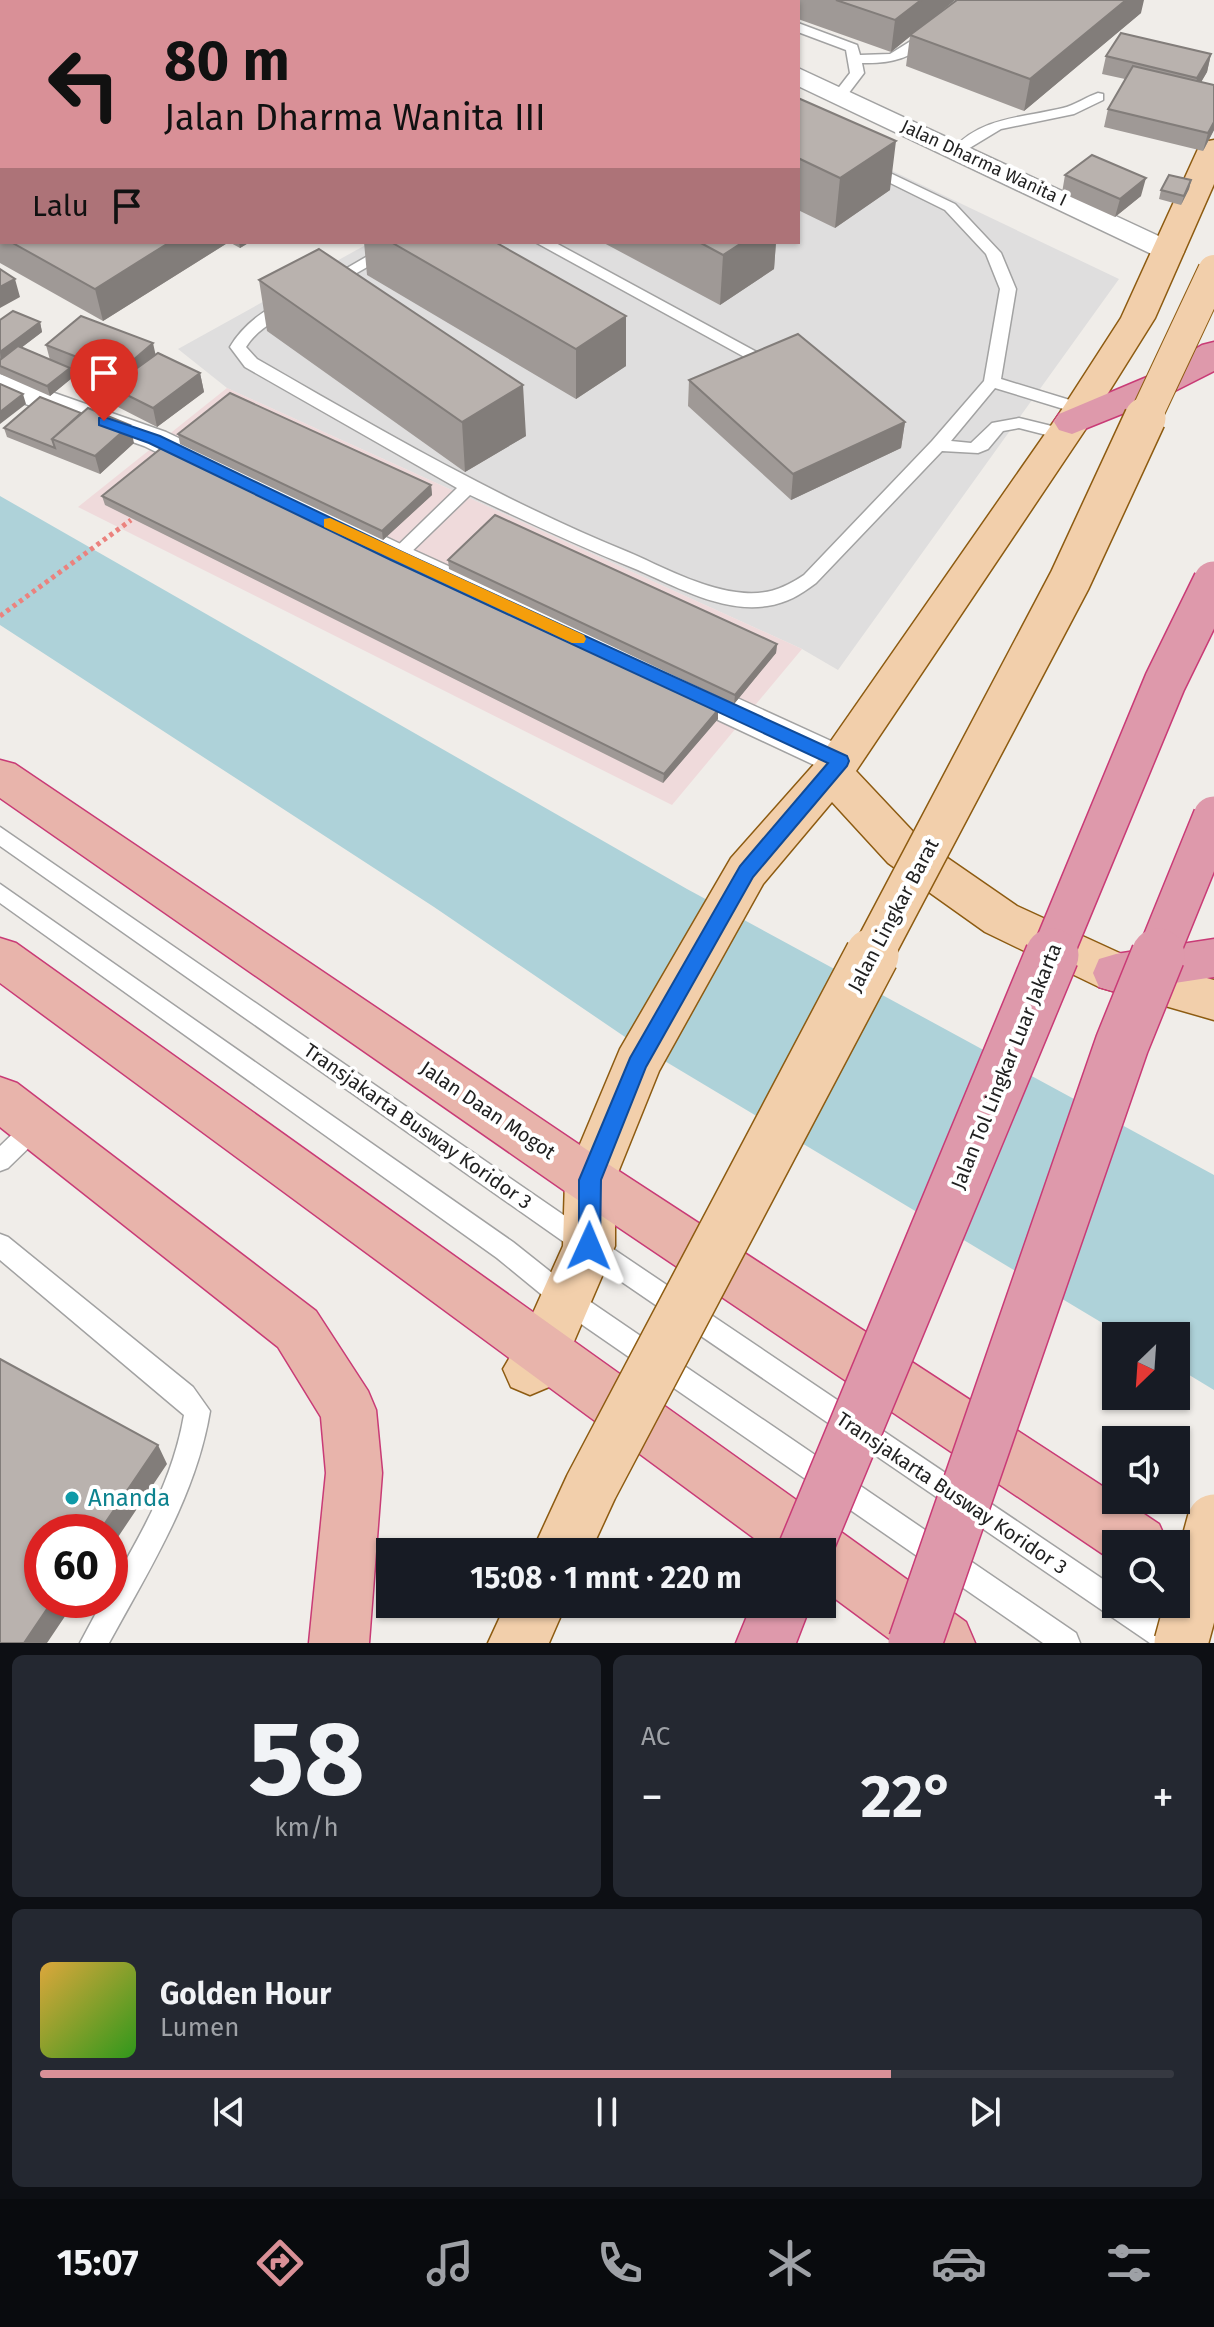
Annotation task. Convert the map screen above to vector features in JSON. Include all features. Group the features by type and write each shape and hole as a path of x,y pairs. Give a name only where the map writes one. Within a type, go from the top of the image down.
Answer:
{"highway":[{"path":"1071,422 1179,375 1205,362 1214,353"},
{"name":"Jalan Tol Lingkar Luar Jakarta","path":"810,1538 1165,682 1214,582"},
{"name":"Jalan Daan Mogot","path":"0,776 590,1180 1118,1530"},
{"path":"915,1643 1122,1044 1214,817"},
{"path":"0,957 537,1359 800,1538"},
{"path":"1116,973 1214,958"},
{"path":"12,1128 297,1329 348,1410 354,1473 339,1643"},
{"path":"836,1563 945,1643"},
{"path":"1190,1578 1214,1594"},
{"path":"766,1643 776,1618"}],"main road":[{"path":"537,1359 567,1300 589,1246 590,1180 637,1064 747,871 836,767 1071,422 1138,318 1214,149"},
{"name":"Jalan Lingkar Barat","path":"567,1538 591,1487 1070,580 1214,271"},
{"path":"836,767 904,851 989,911 1116,973 1214,1000"},
{"path":"1181,1643 1214,1521"},
{"path":"518,1643 530,1618"}],"street":[{"name":"Jalan Dharma Wanita I","path":"800,77 1170,252"},
{"path":"0,384 155,439 836,767"}],"lane":[{"path":"800,28 852,48 857,73 840,95"},
{"path":"854,59 880,60 904,56 938,28"},
{"path":"958,151 970,137 1009,120 1072,110 1098,97"},
{"path":"399,244 254,326 238,347 251,363 468,487 569,535 707,592 737,599 765,600 789,594 810,579 938,445 992,382 1008,289 993,253 950,207 852,158"},
{"path":"547,244 756,356"},
{"path":"992,382 1071,422"},
{"path":"938,445 972,449 982,445 998,427 1019,423 1071,422"},
{"path":"397,556 468,487"},
{"name":"Transjakarta Busway Koridor 3","path":"0,835 589,1246 1102,1594"},
{"path":"0,892 505,1250 567,1300 1066,1643"},
{"path":"0,1245 184,1396 197,1411 194,1444 175,1492 94,1643"},
{"name":"Transjakarta Busway Koridor 3","path":"1137,1618 1174,1643"}],"path":[{"path":"0,616 131,520"}],"shaded area":[{"path":"800,127 1119,279 838,670 802,649 227,388 178,349 367,244 800,244"},
{"path":"227,388 802,649 672,805 78,507"}],"water":[{"path":"0,496 687,889 1214,1175 1214,1390 1190,1375 1190,1322 1102,1323 628,1039 434,907 0,625"}],"building":[{"path":"836,0 921,0 895,20"},
{"path":"957,0 1126,0 1030,79 910,35"},
{"path":"1121,33 1211,54 1197,78 1106,56"},
{"path":"1133,66 1214,85 1214,122 1208,133 1108,109"},
{"path":"800,99 896,141 840,178 800,159"},
{"path":"1092,155 1146,178 1120,199 1065,175"},
{"path":"1169,175 1191,180 1184,196 1161,190"},
{"path":"15,244 167,244 95,289"},
{"path":"394,244 499,244 626,316 576,349"},
{"path":"703,244 740,244 723,255"},
{"path":"319,249 523,385 462,422 259,280"},
{"path":"0,269 15,279 0,287"},
{"path":"13,311 40,322 0,352 0,320"},
{"path":"81,316 153,343 118,373 46,345"},
{"path":"798,334 905,422 793,474 689,380"},
{"path":"18,346 70,368 47,386 0,366 0,360"},
{"path":"158,353 200,373 153,408 111,387"},
{"path":"0,384 23,394 0,412"},
{"path":"230,393 431,485 382,531 178,434"},
{"path":"40,397 81,413 52,439 55,448 4,428"},
{"path":"88,408 130,425 95,456 52,439"},
{"path":"164,446 718,710 664,774 102,496"},
{"path":"495,515 777,644 735,695 448,560"},
{"name":"Ananda","path":"0,1359 158,1445 111,1514 24,1514 24,1618 41,1618 24,1643 0,1643"}],"slow traffic":[{"path":"330,523 578,639"}],"place":[{"name":"Ananda","path":"72,1498"}],"route":[{"path":"104,421 155,439 397,556 840,761 747,871 637,1064 590,1180 589,1246"}]}
